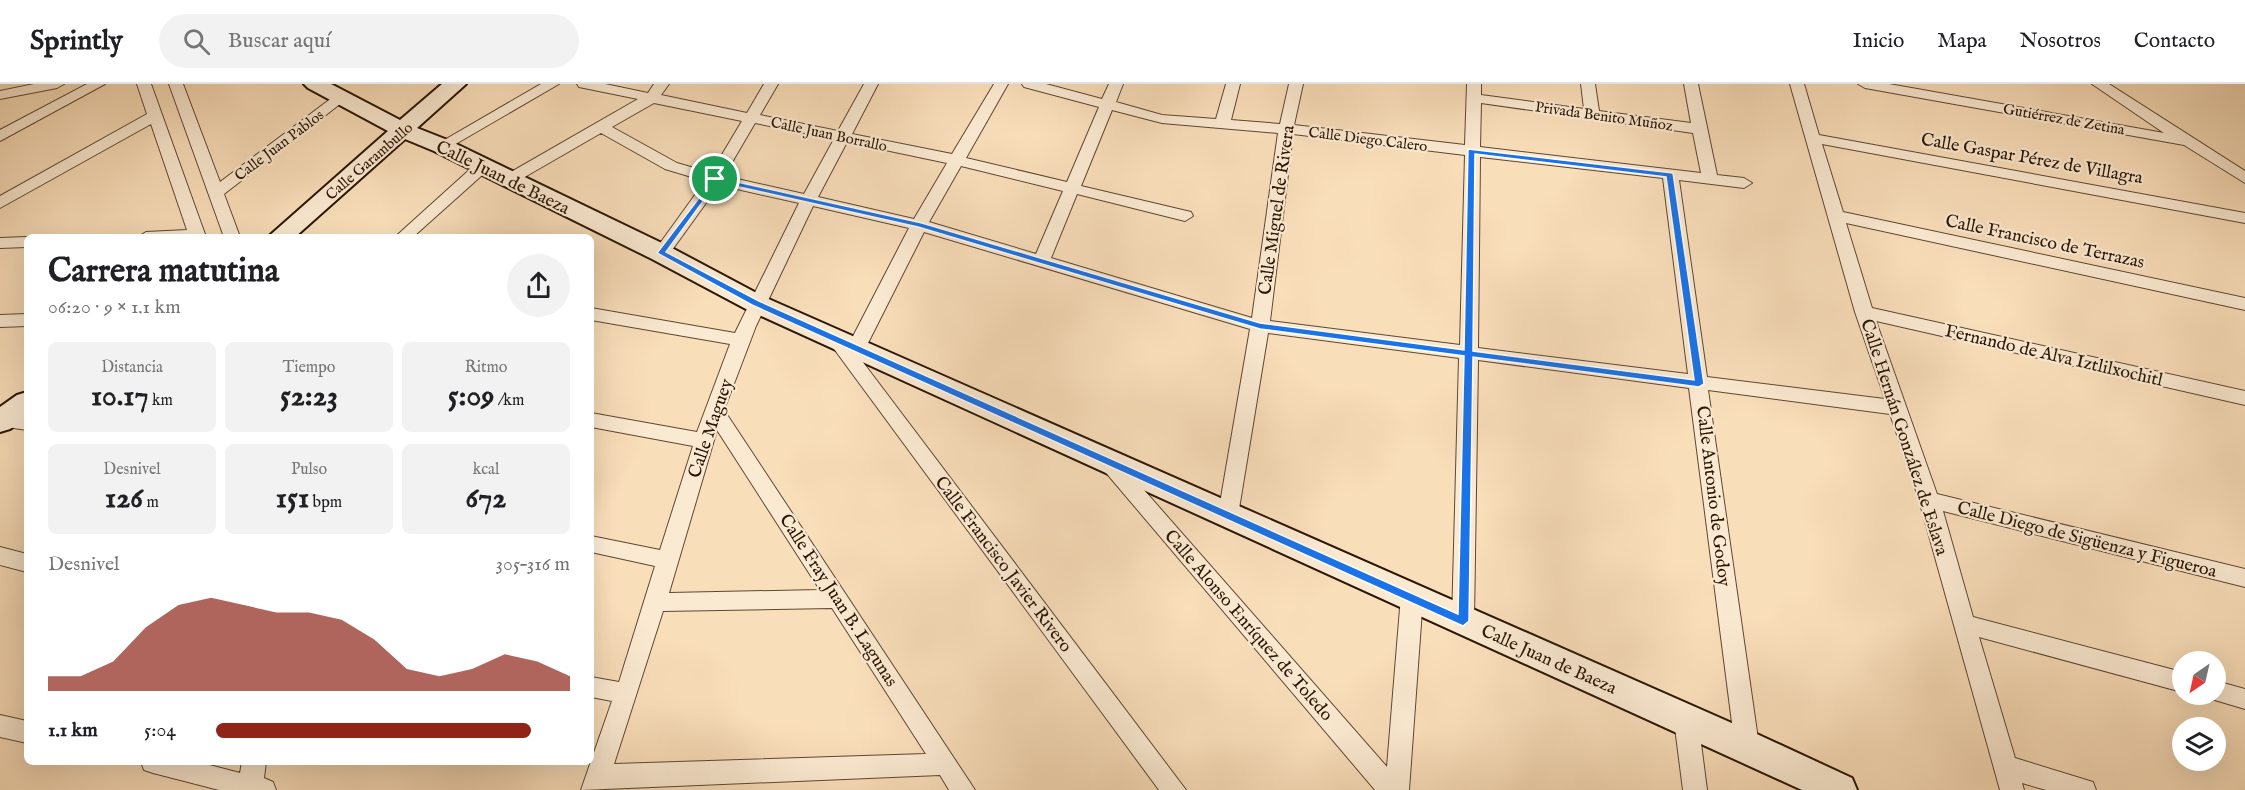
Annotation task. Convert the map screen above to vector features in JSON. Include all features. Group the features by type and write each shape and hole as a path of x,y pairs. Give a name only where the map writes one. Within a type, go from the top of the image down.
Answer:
{"street":[{"path":"0,95 57,84"},
{"path":"0,136 98,84"},
{"path":"144,84 197,234"},
{"path":"176,84 231,234"},
{"name":"Calle Garambullo","path":"397,127 430,84"},
{"name":"Calle Garambullo","path":"283,234 397,127 455,84"},
{"path":"442,146 552,84"},
{"name":"Calle Juan Borrallo","path":"584,84 957,160 1185,216"},
{"path":"510,179 651,98 662,84"},
{"path":"661,253 715,179 753,119 771,84"},
{"name":"Calle Maguey","path":"596,783 714,410 755,303 806,200 871,84"},
{"path":"846,343 919,225 1001,84"},
{"name":"Calle Diego Calero","path":"1029,84 1162,119 1286,129 1744,183"},
{"path":"1041,261 1116,84"},
{"path":"1222,124 1233,84"},
{"name":"Calle Miguel de Rivera","path":"1228,515 1260,326 1286,129 1296,84"},
{"path":"1588,84 1592,114"},
{"path":"1691,84 1710,179"},
{"name":"Calle Hernán González de Eslava","path":"1797,84 1864,312 1929,500 2009,779"},
{"name":"Gutiérrez de Zetina","path":"1865,84 2191,142"},
{"path":"2101,84 2245,178"},
{"name":"Calle Juan Pablos","path":"216,192 323,88"},
{"name":"Calle Juan de Baeza","path":"323,88 397,127 442,146 661,253 755,303 1747,746 1839,790"},
{"path":"1463,621 1474,91"},
{"name":"Privada Benito Muñoz","path":"1474,91 1592,114 1700,129"},
{"path":"0,203 154,116"},
{"path":"601,127 671,166 715,179 919,225 1260,326 1898,408"},
{"name":"Calle Gaspar Pérez de Villagra","path":"1813,138 2245,218"},
{"path":"406,234 483,166"},
{"name":"Calle Antonio de Godoy","path":"1670,175 1747,746"},
{"name":"Calle Francisco de Terrazas","path":"1836,216 2245,304"},
{"path":"0,243 24,242"},
{"name":"Fernando de Alva Iztlilxochitl","path":"1864,312 2245,398"},
{"path":"594,315 742,340"},
{"path":"0,321 24,320"},
{"name":"Calle Francisco Javier Rivero","path":"846,343 1174,790"},
{"path":"8,421 24,405"},
{"name":"Calle Fray Juan B. Lagunas","path":"714,410 963,790"},
{"path":"594,421 705,441"},
{"name":"Calle Alonso Enríquez de Toledo","path":"1107,461 1391,790"},
{"name":"Calle Diego de Sigüenza y Figueroa","path":"1929,500 2245,578"},
{"path":"594,545 668,560"},
{"path":"0,556 24,561"},
{"path":"1396,790 1412,596"},
{"path":"655,602 839,599"},
{"path":"1966,624 2172,679"},
{"path":"594,688 626,694"},
{"path":"2226,694 2245,699"},
{"path":"1686,720 1695,790"},
{"path":"0,726 24,731"},
{"path":"596,783 946,764"},
{"path":"161,765 211,784 254,789 254,765"},
{"path":"2009,779 2084,790"}],"route":[{"path":"715,179 661,253 755,303 1412,596 1463,621 1468,354 1699,384 1670,175 1471,151 1468,354 1260,326 919,225 715,179"}]}
